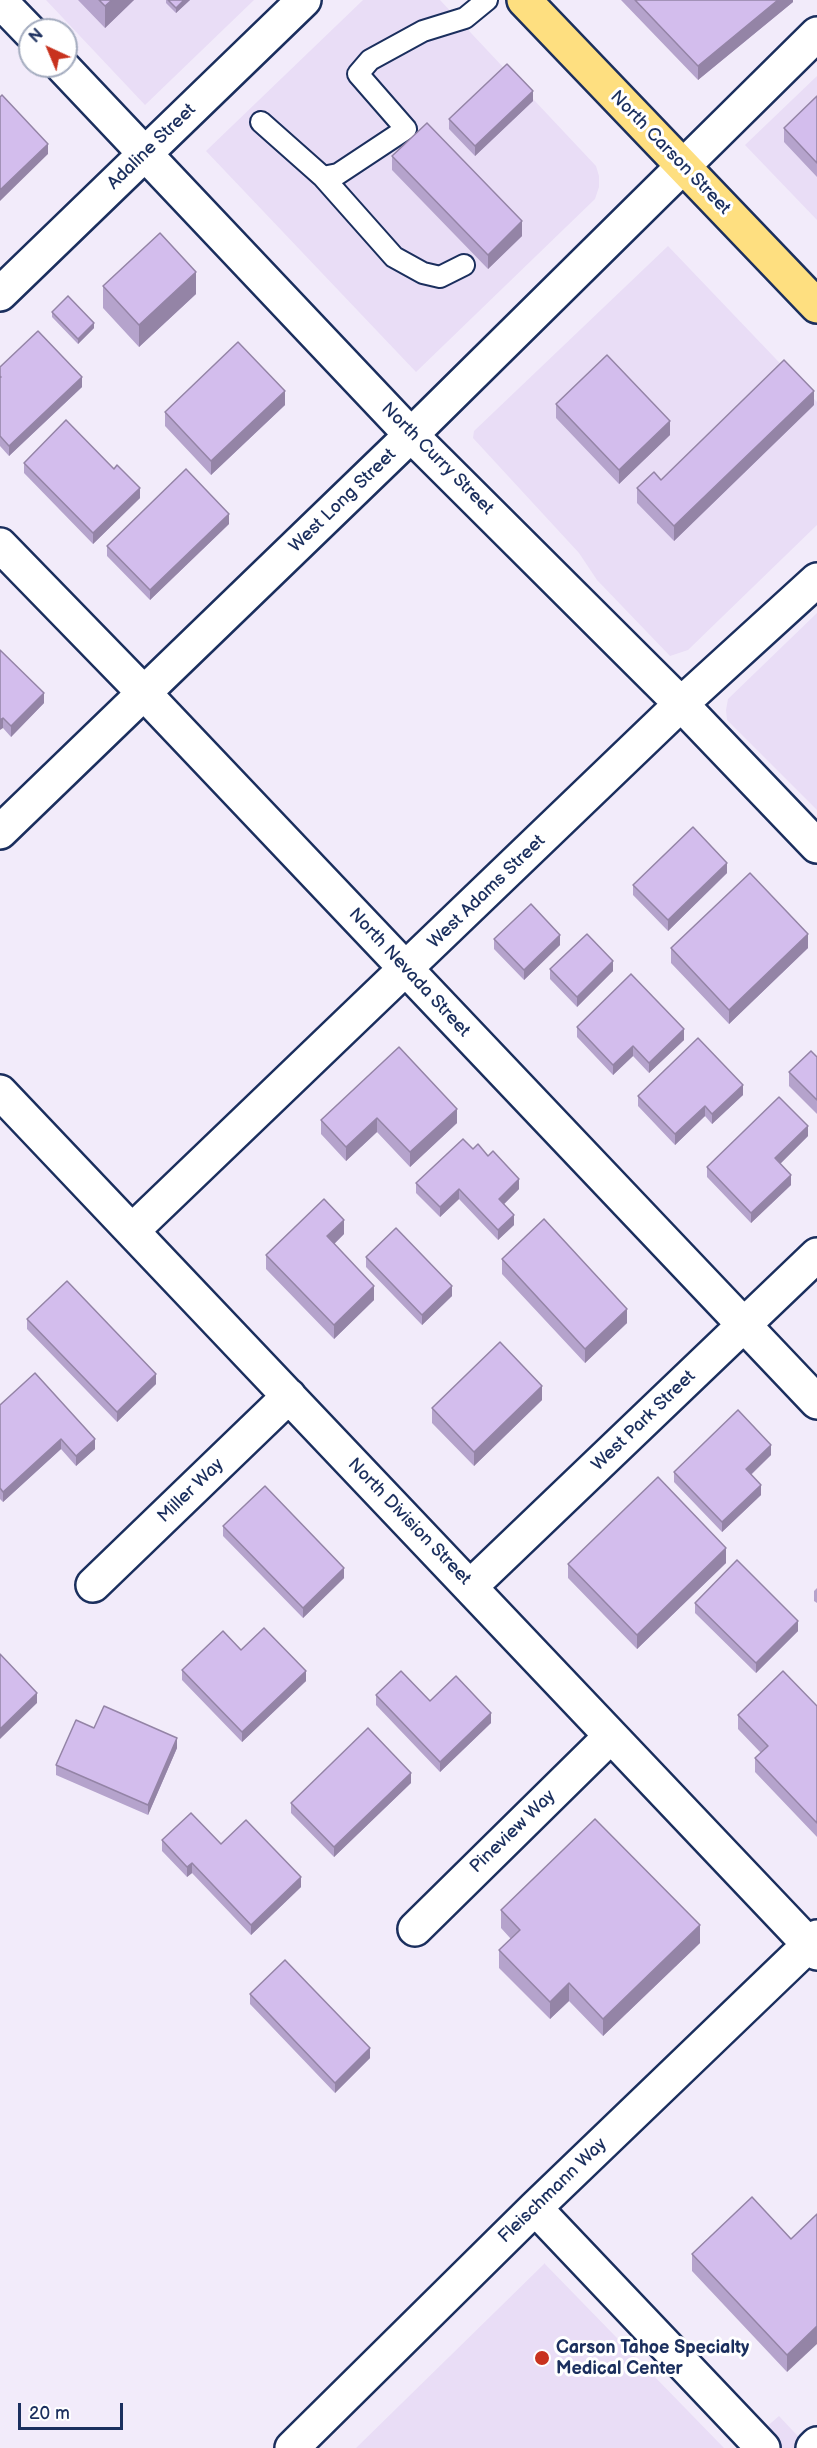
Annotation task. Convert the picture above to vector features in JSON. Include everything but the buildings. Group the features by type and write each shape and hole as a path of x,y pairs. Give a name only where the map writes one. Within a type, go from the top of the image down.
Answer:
{"main road":[{"name":"North Carson Street","path":"524,0 817,306"}],"street":[{"name":"Adaline Street","path":"0,294 304,0"},
{"path":"0,1 18,20"},
{"name":"West Long Street","path":"0,832 411,435 817,34"},
{"name":"North Curry Street","path":"73,78 411,435 681,704 817,846"},
{"name":"North Nevada Street","path":"0,545 144,693 817,1402"},
{"name":"West Adams Street","path":"132,1231 681,704 817,580"},
{"name":"North Division Street","path":"0,1092 611,1736 814,1945"},
{"name":"West Park Street","path":"470,1587 817,1255"},
{"name":"Miller Way","path":"93,1585 289,1396"},
{"name":"Pineview Way","path":"415,1929 611,1736"},
{"name":"Fleischmann Way","path":"292,2448 535,2208 814,1945"},
{"path":"535,2208 763,2448"},
{"path":"813,2448 817,2444"}],"lane":[{"path":"323,177 339,174 406,129 358,74 370,60 423,32 465,18 487,0"},
{"path":"261,122 323,177 394,257 423,273 440,277 464,265"}],"shaded area":[{"path":"46,0 254,0 145,105 78,34 78,18 63,18"},
{"path":"363,0 440,0 596,166 599,176 599,187 595,199 416,372 206,151"},
{"path":"817,76 817,220 745,145"},
{"path":"668,246 817,402 817,525 688,650 670,656 597,580 579,553 473,438 474,431"},
{"path":"817,613 817,810 727,720 726,710 728,699"},
{"name":"Carson Tahoe Specialty Medical Center","path":"544,2264 724,2448 356,2448"},
{"name":"Carson Tahoe Specialty Medical Center","path":"779,2416 809,2448 742,2448"}],"place":[{"name":"Carson Tahoe Specialty Medical Center","path":"542,2358"}]}
